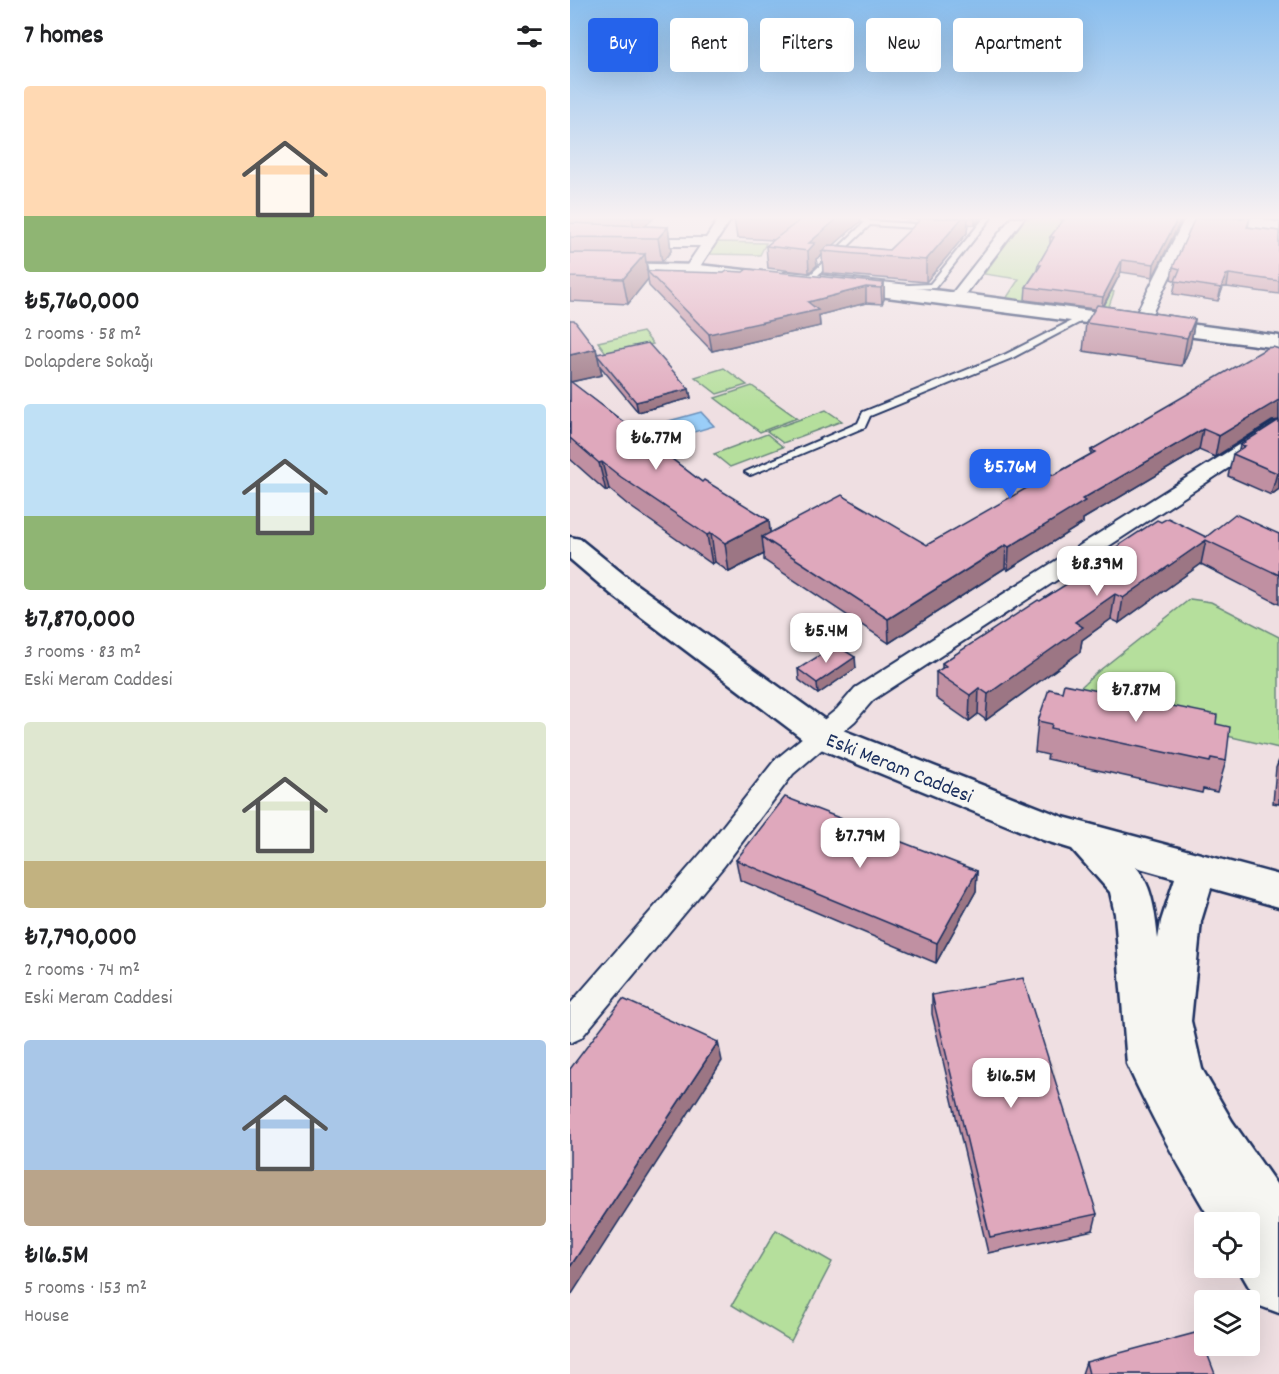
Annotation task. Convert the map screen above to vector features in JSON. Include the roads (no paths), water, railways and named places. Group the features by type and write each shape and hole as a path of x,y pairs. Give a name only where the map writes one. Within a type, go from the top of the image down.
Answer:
{"street":[{"path":"806,282 955,299 1279,342"},
{"path":"955,299 968,282"},
{"path":"1139,324 1160,282"},
{"path":"570,1028 714,858 784,767 823,736 864,694 1279,427"},
{"name":"Eski Meram Caddesi","path":"570,545 622,588 823,736 1056,830 1279,891"},
{"path":"1085,838 1128,885 1136,914 1150,1064 1177,1118 1234,1212"},
{"path":"1197,869 1181,921 1169,1021 1180,1075 1215,1138 1279,1232"},
{"path":"1260,1255 1279,1287"}],"lane":[{"path":"872,282 932,286 935,282"},
{"path":"750,472 862,425 866,414 1009,356 1086,317"}],"water":[{"path":"701,412 714,426 664,441 651,426"}]}
